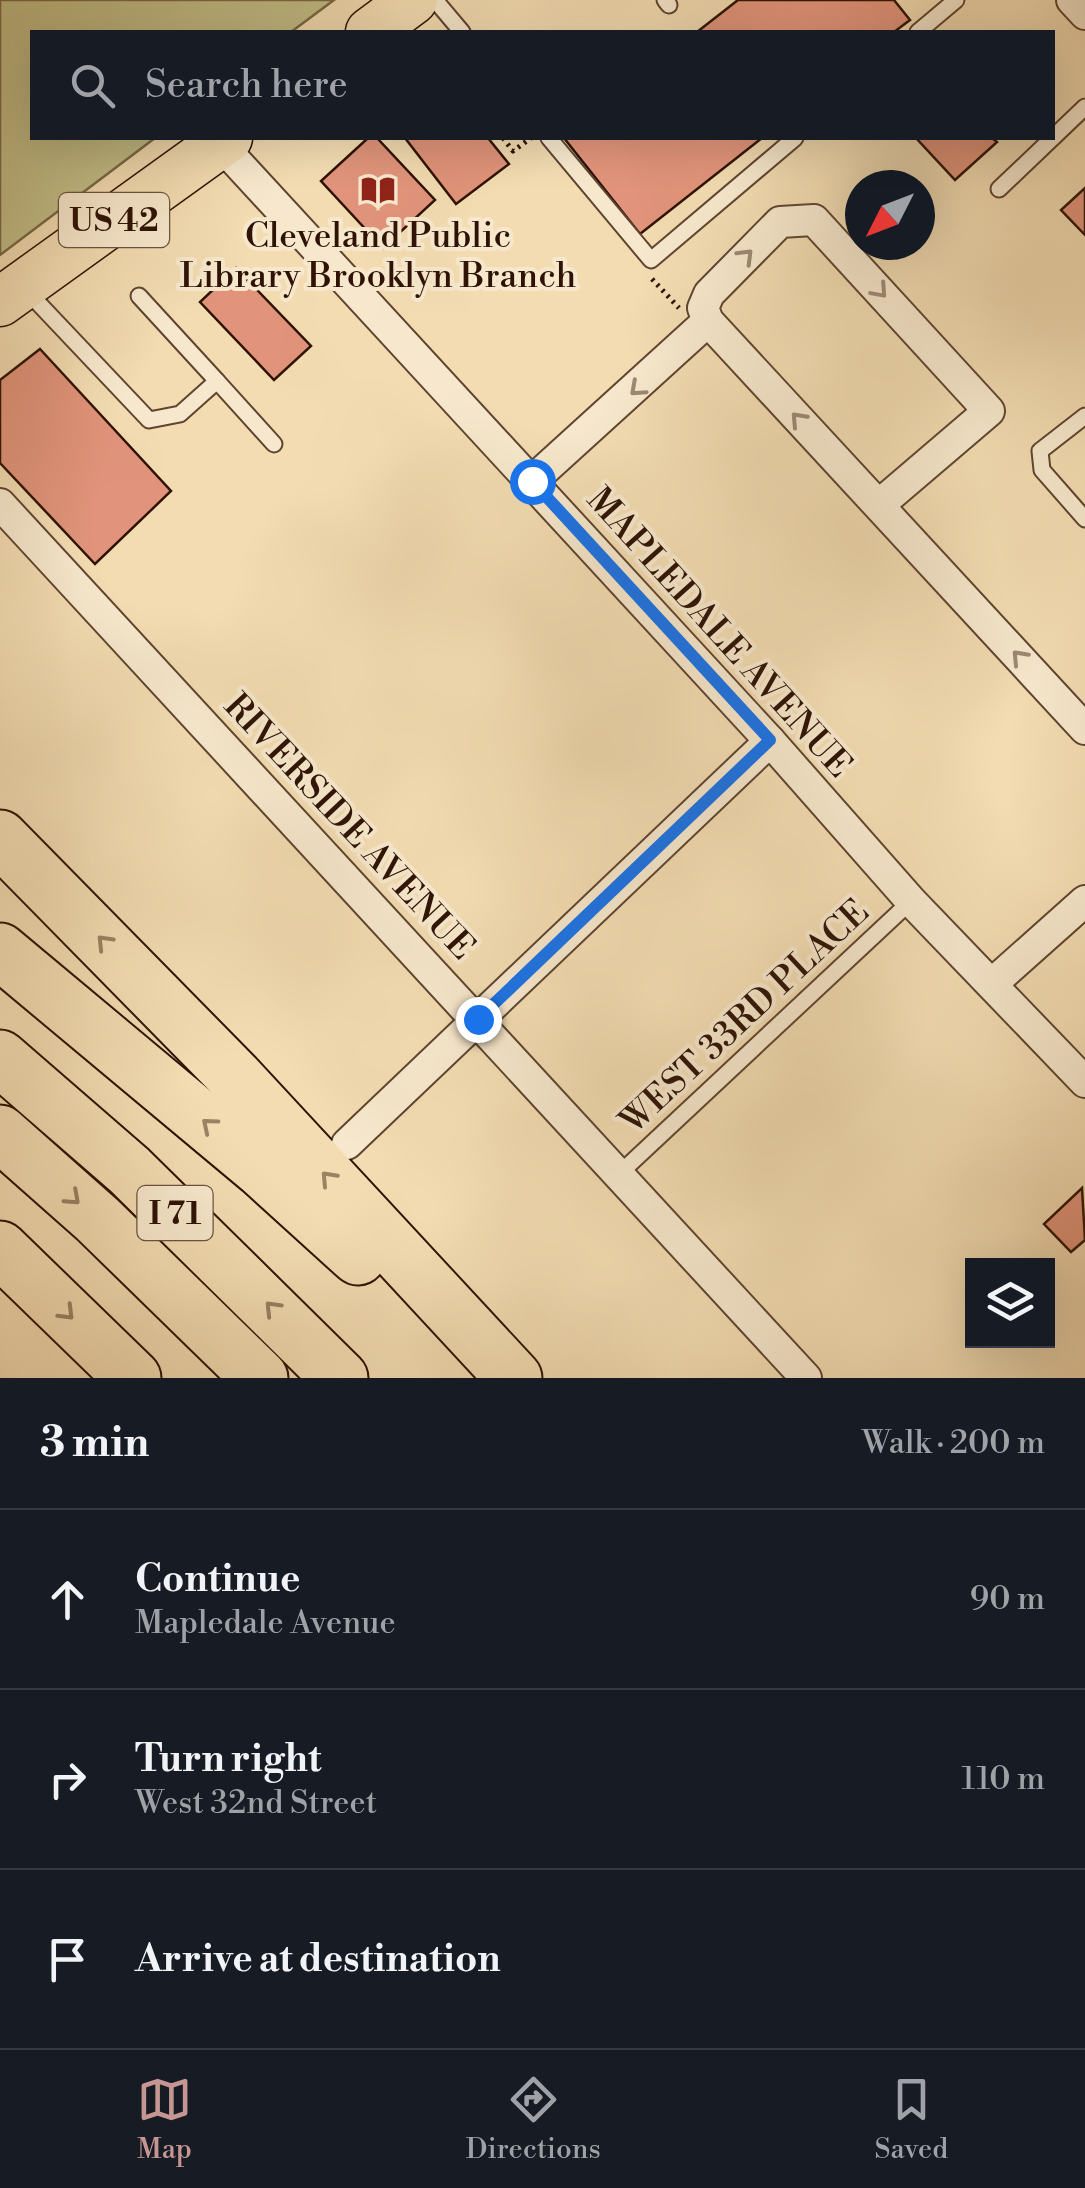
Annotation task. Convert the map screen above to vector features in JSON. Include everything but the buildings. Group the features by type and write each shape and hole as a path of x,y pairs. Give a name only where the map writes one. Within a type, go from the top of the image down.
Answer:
{"highway":[{"path":"0,838 235,1078 514,1378"},
{"path":"0,951 261,1169 489,1378"},
{"name":"I 71","path":"0,1058 129,1170 340,1378"},
{"name":"I 71","path":"0,1133 97,1219 260,1378"},
{"path":"0,1250 133,1378"}],"main road":[{"path":"373,30 414,0"},
{"name":"US 42","path":"11,294 224,141"}],"street":[{"path":"1072,0 1085,14"},
{"name":"MAPLEDALE AVENUE","path":"224,141 770,740 911,901 1085,1082"},
{"path":"879,505 989,410 814,220 780,222 709,294 703,308 708,321 1085,729"},
{"path":"532,481 708,321"},
{"name":"RIVERSIDE AVENUE","path":"0,504 806,1378"},
{"path":"347,1144 770,740"},
{"path":"993,983 1085,901"}],"lane":[{"path":"435,0 460,30"},
{"path":"920,30 956,0"},
{"path":"1055,136 1085,107"},
{"path":"551,140 652,260 793,140"},
{"path":"1000,189 1051,140"},
{"path":"11,294 149,420 180,414 217,380"},
{"path":"139,296 274,444"},
{"path":"1085,416 1040,451 1042,470 1085,519"},
{"name":"WEST 33RD PLACE","path":"618,1175 911,901"}],"path":[{"path":"505,140 513,150 528,140"}],"shaded area":[{"path":"0,0 334,0 294,30 30,30 30,140 152,140 0,255"}],"place":[{"name":"Cleveland Public Library Brooklyn Branch","path":"378,190"}],"route":[{"path":"478,1019 770,740 532,481"}]}
